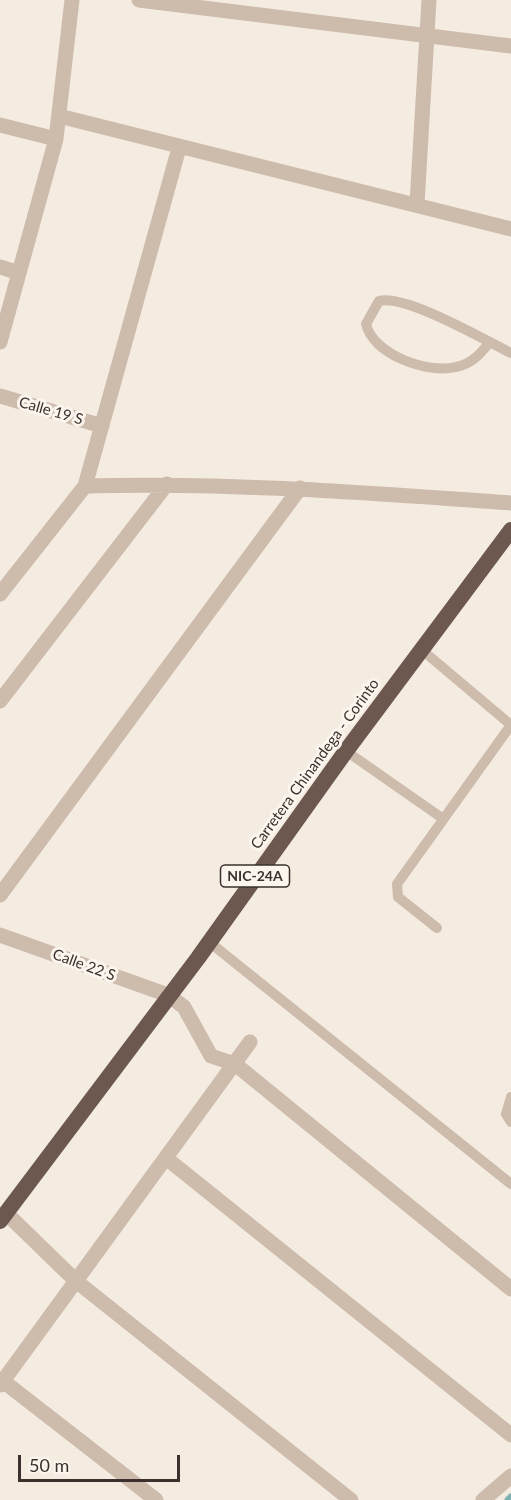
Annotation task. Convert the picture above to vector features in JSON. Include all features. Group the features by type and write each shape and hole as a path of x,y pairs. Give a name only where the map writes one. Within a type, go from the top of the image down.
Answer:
{"highway":[{"name":"Carretera Chinandega - Corinto","path":"3,1217 511,530"}],"street":[{"path":"0,342 56,139 72,0"},
{"path":"139,0 511,46"},
{"path":"417,204 429,0"},
{"path":"59,116 179,148 417,204 511,229"},
{"path":"0,125 56,139"},
{"path":"0,594 85,486 179,148"},
{"path":"0,267 19,273"},
{"name":"Calle 19 S","path":"0,396 102,426"},
{"path":"85,486 167,484 300,488 511,503"},
{"path":"0,700 167,484"},
{"path":"0,895 300,488"},
{"name":"Calle 22 S","path":"0,935 168,995"},
{"path":"168,995 184,1007 211,1056 234,1064 511,1289"},
{"path":"156,1500 2,1383 250,1042"},
{"path":"166,1158 511,1435"},
{"path":"3,1217 76,1281 351,1500"},
{"path":"483,1500 511,1476"}],"lane":[{"path":"490,342 476,359 457,367 434,369 387,353 368,334 366,324 379,301 390,298 441,318 490,342 511,353"},
{"path":"422,650 511,725 442,818 397,884 398,897 437,928"},
{"path":"346,751 442,818"},
{"path":"208,941 511,1184"},
{"path":"511,1097 506,1114 511,1122"}],"waterway":[{"path":"508,1500 511,1497"}]}
